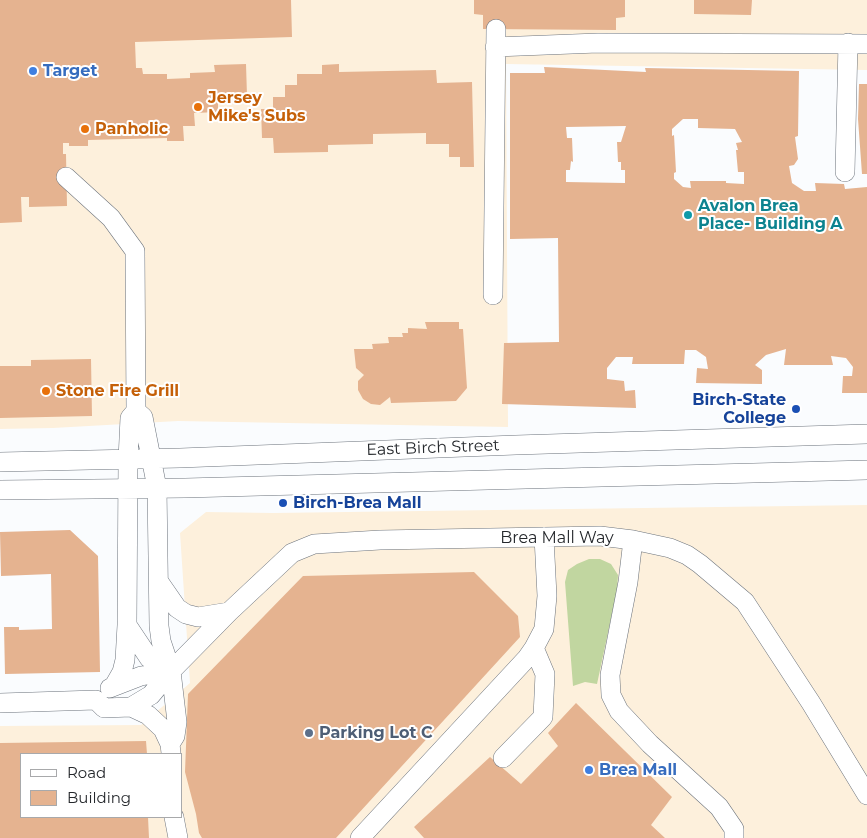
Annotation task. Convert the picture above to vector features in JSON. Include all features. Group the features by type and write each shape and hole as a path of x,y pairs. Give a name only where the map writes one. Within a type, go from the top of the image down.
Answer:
{"street":[{"path":"493,295 496,29"},
{"path":"495,47 597,37 858,43 845,172"},
{"path":"66,177 111,218 135,252 136,411 130,418 128,459 127,624 125,660 122,672 114,686"},
{"path":"136,411 143,417 157,488 159,626 161,641 171,671 177,722 171,749"},
{"name":"East Birch Street","path":"0,462 867,434"},
{"name":"East Birch Street","path":"0,490 157,488 867,470"},
{"name":"Brea Mall Way","path":"131,707 151,695 171,671 229,612 292,553 314,544 380,540 600,536 633,540 670,548 686,555 700,564 745,602 811,703 867,795"},
{"path":"360,838 521,665 534,648 544,629 548,596 544,537"},
{"path":"633,540 628,582 610,675 611,695 619,711 650,744 719,807 734,829 734,838"},
{"path":"159,582 177,608 186,614 198,617 229,612"},
{"path":"127,624 149,658 171,671"},
{"path":"504,758 544,717 546,674 534,648"},
{"path":"0,703 96,700 106,690 114,686 141,676 171,671"},
{"path":"96,700 104,708 131,707 152,719 163,730 171,749"},
{"path":"174,818 178,838"}],"shaded area":[{"path":"0,0 867,0 867,70 506,64 508,427 178,421 0,429"},
{"path":"867,505 867,838 0,838 0,726 141,725 190,683 180,533 206,512 273,513"}],"green space":[{"path":"589,559 600,559 611,564 618,575 617,590 597,684 585,682 573,686 565,582 568,570"}],"building":[{"path":"0,0 291,0 292,37 135,42 136,68 142,68 143,74 167,74 167,79 190,78 190,73 215,72 214,65 246,64 247,96 218,97 218,112 194,113 195,126 183,126 184,141 167,141 167,138 88,140 88,146 69,146 69,143 63,143 63,154 66,154 67,206 29,207 29,197 21,197 22,222 0,223"},
{"path":"474,0 625,0 625,17 616,18 616,30 483,29 483,15 474,14"},
{"path":"694,0 752,0 751,15 694,14"},
{"path":"339,64 339,72 436,70 437,83 472,82 474,167 460,167 460,157 449,157 449,144 426,144 426,133 373,134 373,144 328,145 328,152 274,153 273,138 262,138 261,109 273,109 273,97 285,97 285,85 297,85 297,74 322,74 322,65"},
{"name":"Avalon Brea Place- Building A","path":"544,67 646,72 645,68 799,71 798,136 795,137 798,159 794,165 789,166 792,183 804,191 816,191 815,183 844,184 845,189 867,187 867,393 842,393 843,376 852,376 853,367 846,358 831,356 833,365 784,365 786,349 766,355 755,365 762,370 762,384 696,383 697,368 708,369 706,357 696,350 685,350 684,364 632,364 633,357 616,357 607,368 607,379 624,381 625,391 635,390 636,408 502,404 504,343 559,342 558,238 510,239 510,73 545,73","holes":["683,119 698,119 698,128 735,129 742,142 736,143 738,150 736,150 738,172 744,172 744,184 726,183 726,181 690,181 691,188 683,187 674,179 674,173 676,172 672,129","626,126 621,142 617,142 618,162 621,162 621,170 625,170 625,183 566,182 566,170 570,170 571,161 573,162 572,138 567,138 566,127"]},
{"name":"Avalon Brea Place- Building A","path":"859,84 867,84 867,174 862,174 858,119"},
{"path":"425,322 459,322 459,329 463,329 467,388 456,401 391,403 390,397 380,405 371,404 363,399 358,390 358,381 364,375 356,368 354,349 373,349 372,344 389,343 388,337 403,337 402,333 408,333 408,328 427,329"},
{"name":"Stone Fire Grill","path":"91,359 92,416 0,418 0,366 31,366 31,360"},
{"path":"70,530 98,556 100,672 5,674 4,627 19,627 19,630 52,629 51,574 1,576 0,532"},
{"name":"Parking Lot C","path":"474,572 518,616 520,637 336,838 202,838 199,833 185,772 188,694 303,576"},
{"name":"Brea Mall","path":"576,703 672,797 651,825 665,838 424,838 414,827 490,757 521,784 558,746 548,733"},
{"path":"146,741 147,753 20,753 20,818 148,818 149,838 0,838 0,743"}],"place":[{"name":"Target","path":"33,71"},
{"name":"Jersey Mike's Subs","path":"198,107"},
{"name":"Panholic","path":"85,129"},
{"name":"Avalon Brea Place- Building A","path":"688,215"},
{"name":"Stone Fire Grill","path":"46,391"},
{"name":"Birch-State College","path":"796,409"},
{"name":"Birch-Brea Mall","path":"283,503"},
{"name":"Parking Lot C","path":"309,733"},
{"name":"Brea Mall","path":"589,770"}]}
